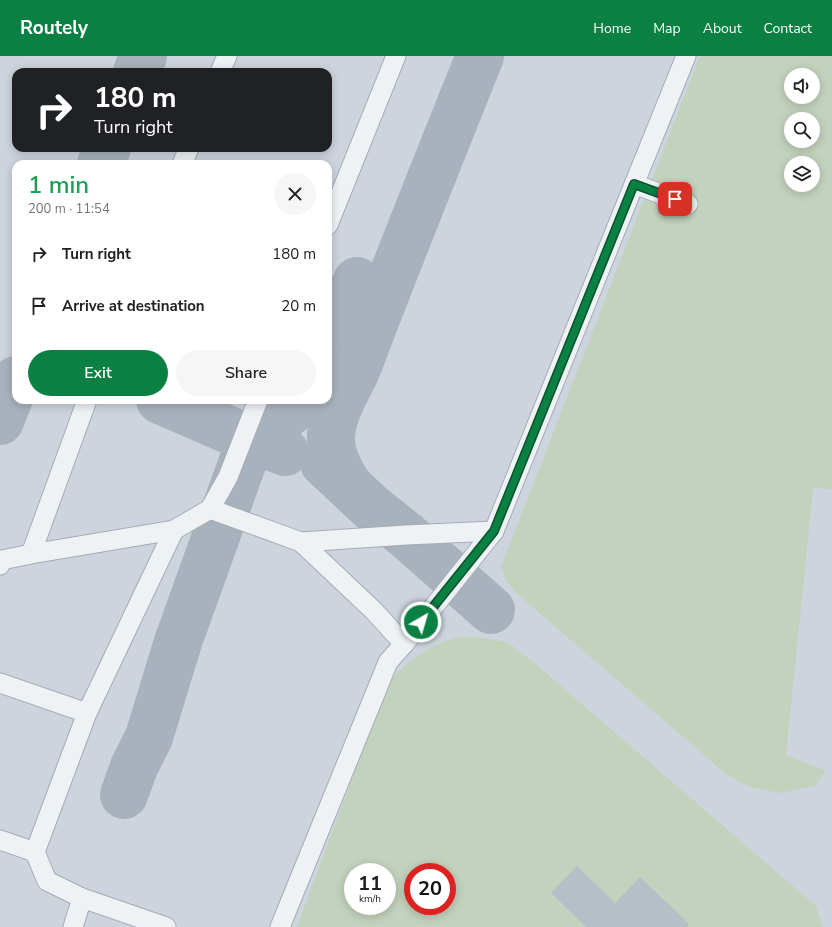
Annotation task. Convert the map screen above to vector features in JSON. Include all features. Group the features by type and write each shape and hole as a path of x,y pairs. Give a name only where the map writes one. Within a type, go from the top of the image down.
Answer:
{"lane":[{"path":"222,68 227,56"},
{"path":"332,215 396,56"},
{"path":"280,927 388,662 494,531 686,56"},
{"path":"634,184 688,204"},
{"path":"31,554 86,404"},
{"path":"1,562 31,554 174,530 210,509 228,477 256,404"},
{"path":"210,509 301,542 374,611 404,644"},
{"path":"166,927 82,898 47,881 35,852 87,713 174,530"},
{"path":"301,542 494,531"},
{"path":"0,682 87,713"},
{"path":"0,840 35,852"},
{"path":"72,927 82,898"}],"shaded area":[{"path":"0,56 832,56 832,927 0,927"}],"green space":[{"path":"700,56 832,56 832,489 813,488 786,755 826,771 815,786 780,793 743,784 726,774 514,591 506,580 501,567"},
{"path":"457,637 477,637 507,642 532,661 816,906 823,927 297,927 388,682 410,662 427,650 445,641"}],"building":[{"path":"577,866 615,903 640,877 689,924 687,927 586,927 551,893"}],"taxiway":[{"path":"138,68 143,56"},
{"path":"347,484 332,449 332,426 338,408 359,363 480,56"},
{"path":"102,160 106,152"},
{"path":"332,339 357,281"},
{"path":"0,421 12,390"},
{"path":"169,404 243,436 285,452"},
{"path":"124,795 134,767 149,737 178,642 243,461 254,440 299,404"},
{"path":"324,463 371,507 406,535 491,610"}],"route":[{"path":"421,622 494,531 634,184 675,199"}]}
